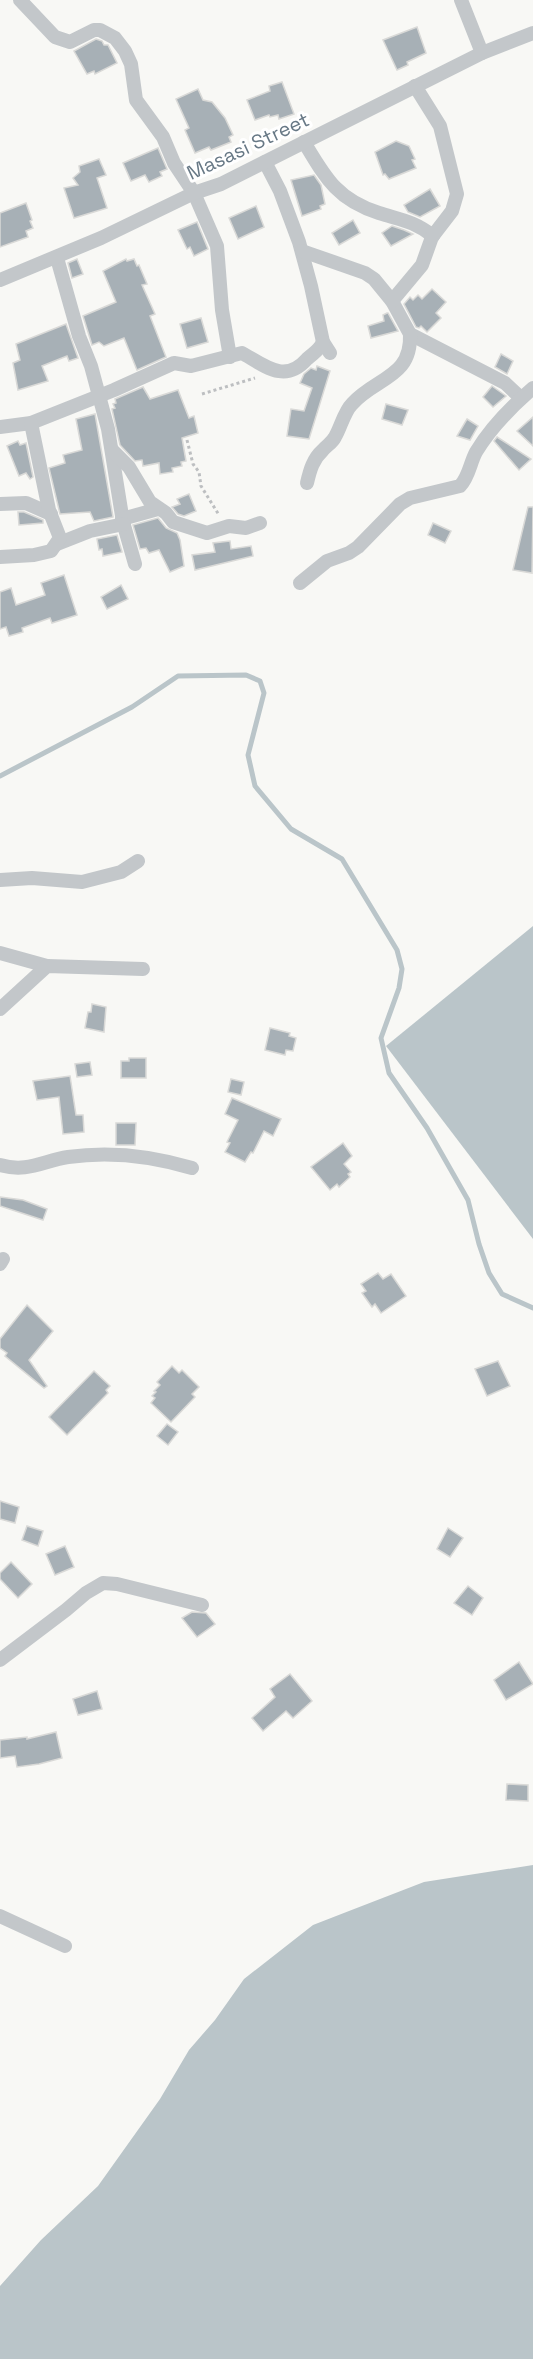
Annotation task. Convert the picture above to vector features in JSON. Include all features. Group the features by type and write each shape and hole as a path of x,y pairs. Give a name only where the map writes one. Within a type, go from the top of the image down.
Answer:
{"street":[{"path":"20,0 55,37 70,42 94,30 100,30 115,38 125,51 131,64 136,100 163,137 174,163 194,193 217,246 222,310 230,357"},
{"path":"461,0 482,53"},
{"name":"Masasi Street","path":"0,280 57,258 194,193 221,184 482,53 533,33"},
{"path":"392,301 422,265 433,236 452,211 457,194 440,126 415,87"},
{"path":"304,142 327,179 349,201 376,212 405,219 433,236"},
{"path":"0,427 31,423 174,363 191,366 242,353 260,365 284,373 296,370 319,350 326,347 302,251 280,191 265,162"},
{"path":"302,251 365,273 381,286 410,334 410,349 405,364 350,405 332,442 312,463 307,483"},
{"path":"57,258 66,296 99,396 112,450 123,522 135,564"},
{"path":"410,334 504,383 521,398"},
{"path":"300,583 327,561 349,553 358,546 400,504 410,498 460,486 464,482 475,454 489,433 533,388"},
{"path":"0,557 34,555 51,551 60,538 51,514 31,423"},
{"path":"112,450 129,466 146,496 173,522 210,533 232,526 246,528 261,523"},
{"path":"0,504 26,503 51,514"},
{"path":"57,544 158,509"},
{"path":"0,880 33,878 82,882 121,872 138,861"},
{"path":"0,953 46,966 143,969"},
{"path":"0,1009 46,966"},
{"path":"0,1165 18,1169 67,1157 98,1155 163,1159 192,1168"},
{"path":"0,1660 86,1593 103,1583 117,1584 202,1605"},
{"path":"0,1916 64,1946"}],"path":[{"path":"202,394 256,378 284,373"},
{"path":"187,440 193,464 199,472 201,486 218,514 220,529"}],"shaded area":[{"path":"533,926 533,1239 386,1046"},
{"path":"533,1865 533,2359 0,2359 0,2286 41,2240 98,2186 160,2099 189,2050 215,2020 244,1979 313,1925 424,1882"}],"building":[{"path":"417,27 426,53 407,62 408,65 397,70 383,40"},
{"path":"96,39 108,45 117,63 95,74 94,71 87,74 74,51"},
{"path":"282,82 294,114 279,119 278,115 270,117 269,115 255,120 247,100 270,91 269,86"},
{"path":"198,89 203,100 212,102 225,118 233,135 229,137 231,142 211,150 209,147 195,153 185,130 189,128 176,99"},
{"path":"396,141 409,146 416,168 389,179 385,174 383,175 375,152"},
{"path":"158,148 167,169 160,172 162,176 149,182 145,175 131,181 123,163"},
{"path":"99,159 106,175 97,178 107,208 74,218 64,188 78,185 73,178 80,172 79,166"},
{"path":"314,175 321,185 325,204 320,206 321,209 302,216 291,180"},
{"path":"430,189 440,206 420,217 408,212 404,205"},
{"path":"26,203 33,228 26,231 28,237 0,247 0,213"},
{"path":"256,206 264,227 238,239 229,218"},
{"path":"353,220 360,233 339,245 332,233"},
{"path":"197,222 208,249 194,256 190,247 187,249 178,230"},
{"path":"392,226 413,234 391,246 382,233"},
{"path":"77,259 83,274 72,278 68,263"},
{"path":"126,259 127,261 134,259 147,284 142,285 155,314 150,316 166,357 137,370 124,338 104,346 99,342 92,345 83,316 116,302 103,271"},
{"path":"432,289 446,302 436,313 441,318 427,332 421,326 416,327 404,304 410,297 413,300 418,295 422,299"},
{"path":"388,313 398,331 371,338 368,326 384,321 383,315"},
{"path":"201,318 208,342 187,348 180,324"},
{"path":"66,324 78,358 69,361 67,356 42,366 48,381 18,390 13,363 20,360 16,344"},
{"path":"501,354 513,361 507,374 495,367"},
{"path":"317,366 330,371 309,439 287,436 291,409 304,411 312,388 300,383 304,374 311,368 316,370"},
{"path":"492,386 506,396 493,407 483,397"},
{"path":"143,387 150,399 178,390 189,418 194,416 198,433 182,438 186,461 181,462 182,466 172,468 173,472 160,474 159,463 143,466 142,460 135,461 120,445 112,409 115,408 113,404 116,403 115,399"},
{"path":"386,404 408,410 402,425 382,419"},
{"path":"95,414 113,517 94,521 90,512 60,514 49,468 65,463 63,455 82,450 76,419"},
{"path":"533,417 533,446 517,431"},
{"path":"467,419 478,426 470,440 457,436"},
{"path":"497,437 531,459 519,470 494,441"},
{"path":"18,441 20,445 26,443 33,477 30,479 26,473 19,476 7,446"},
{"path":"189,494 196,511 184,516 178,514 172,507 180,504 177,499"},
{"path":"528,507 533,507 532,573 513,570"},
{"path":"18,512 24,512 43,520 43,523 19,525"},
{"path":"158,518 166,528 177,533 180,540 184,566 170,572 159,550 149,553 146,548 140,549 133,525"},
{"path":"433,523 451,531 445,543 428,535"},
{"path":"117,535 122,552 103,556 97,539"},
{"path":"230,541 231,549 251,546 253,556 195,570 192,555 215,552 213,543"},
{"path":"64,575 77,615 52,623 50,618 22,628 23,632 9,636 6,627 0,629 0,592 11,588 16,605 45,595 41,583"},
{"path":"121,585 128,599 107,609 101,597"},
{"path":"92,1004 106,1007 104,1032 85,1028"},
{"path":"270,1028 290,1033 289,1036 296,1038 293,1051 286,1050 285,1055 265,1050"},
{"path":"129,1058 146,1058 146,1078 121,1078 121,1061 129,1061"},
{"path":"90,1062 92,1075 77,1077 75,1064"},
{"path":"70,1076 76,1115 83,1115 84,1132 63,1134 59,1097 37,1100 33,1081"},
{"path":"231,1079 244,1082 241,1095 228,1092"},
{"path":"232,1098 281,1119 273,1136 264,1131 253,1153 251,1152 245,1162 225,1152 230,1143 227,1142 238,1120 225,1114"},
{"path":"116,1123 136,1123 135,1145 116,1145"},
{"path":"343,1143 352,1156 344,1164 351,1172 348,1174 350,1177 339,1187 337,1184 330,1190 311,1167"},
{"path":"0,1197 23,1200 47,1209 43,1220 0,1206"},
{"path":"378,1273 383,1279 391,1274 406,1296 381,1313 375,1304 372,1307 362,1293 366,1291 361,1284"},
{"path":"27,1305 53,1331 29,1360 47,1386 44,1388 5,1356 7,1353 0,1348 0,1339"},
{"path":"498,1361 510,1386 487,1396 475,1369"},
{"path":"172,1366 179,1373 182,1370 199,1387 192,1394 195,1397 171,1422 151,1403 155,1398 152,1396 156,1392 154,1391 160,1385 157,1382"},
{"path":"94,1371 110,1386 106,1390 108,1393 67,1435 49,1417"},
{"path":"167,1424 178,1432 168,1445 157,1436"},
{"path":"0,1501 19,1507 15,1523 0,1519"},
{"path":"27,1526 43,1531 38,1546 22,1540"},
{"path":"448,1528 463,1538 450,1557 437,1549"},
{"path":"65,1546 74,1567 55,1575 46,1554"},
{"path":"11,1562 32,1584 18,1598 0,1579 0,1573"},
{"path":"468,1586 483,1598 472,1615 454,1603"},
{"path":"192,1612 206,1613 215,1624 197,1637 182,1618"},
{"path":"519,1662 533,1684 506,1700 494,1680"},
{"path":"290,1674 312,1701 293,1718 286,1711 263,1731 252,1718 275,1697 270,1689"},
{"path":"97,1691 102,1709 78,1715 73,1699"},
{"path":"56,1732 62,1758 17,1767 15,1756 0,1758 0,1740 27,1737 27,1739"},
{"path":"507,1784 528,1785 528,1801 506,1800"}],"waterway":[{"path":"0,776 132,707 178,676 246,675 260,681 264,693 248,755 255,786 291,829 342,859 397,950 402,969 399,988 381,1038 389,1073 427,1128 468,1200 489,1273 502,1294 533,1308"}]}
